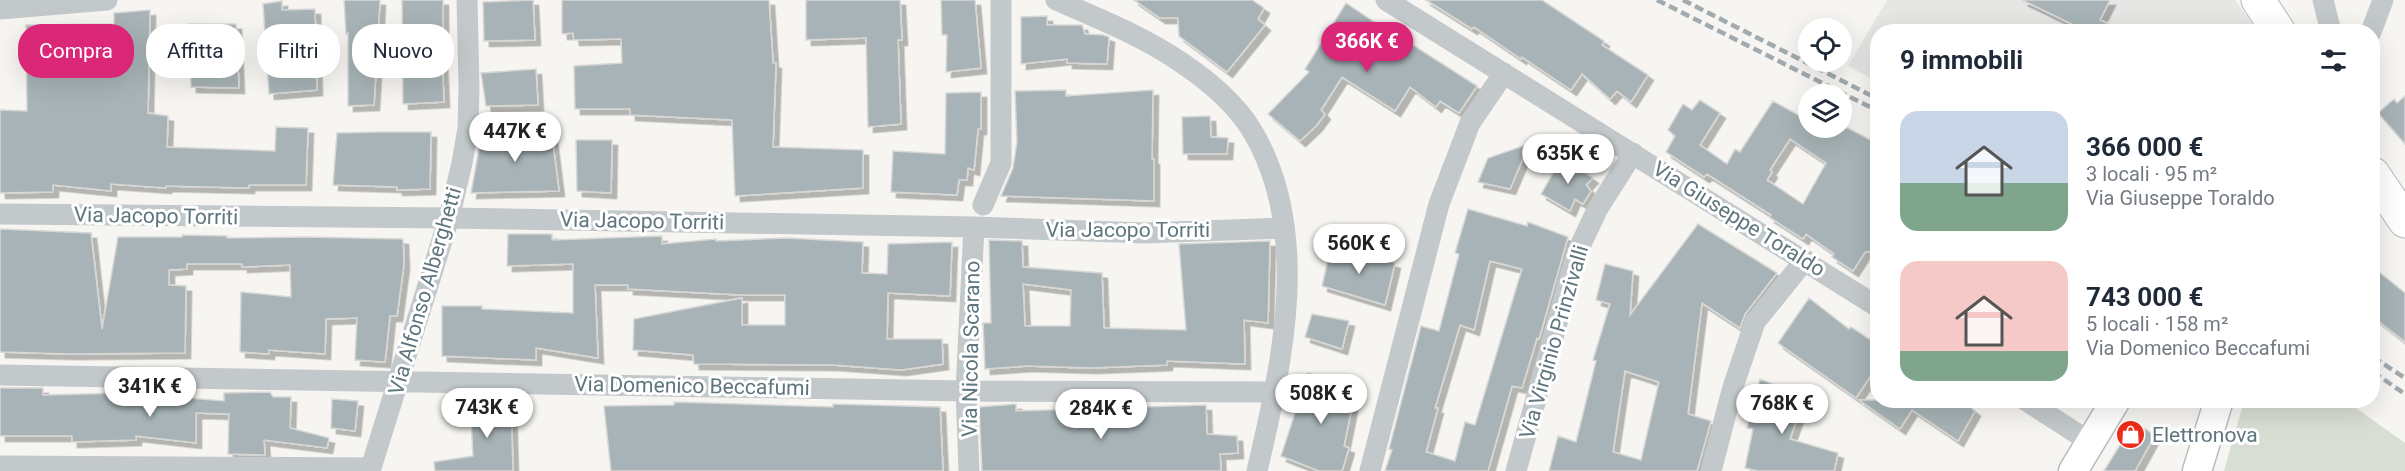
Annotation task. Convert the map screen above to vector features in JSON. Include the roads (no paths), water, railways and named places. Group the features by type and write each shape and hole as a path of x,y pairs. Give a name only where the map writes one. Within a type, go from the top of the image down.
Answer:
{"main road":[{"path":"2258,0 2274,24"},
{"path":"2380,188 2392,213"}],"street":[{"path":"4,9 106,0"},
{"name":"Via Alfonso Alberghetti","path":"371,470 449,218 468,128 467,0"},
{"path":"983,205 1002,163 1001,0"},
{"path":"1056,0 1142,38 1183,63 1223,96 1250,128 1265,156 1278,197 1284,228 1287,303 1275,392 1257,471"},
{"name":"Via Giuseppe Toraldo","path":"1386,0 1870,302"},
{"path":"2323,0 2329,24"},
{"path":"2374,24 2383,0"},
{"path":"1370,471 1439,204 1470,123 1504,73"},
{"name":"Via Virginio Prinzivalli","path":"1516,471 1576,255 1597,210 1633,153"},
{"name":"Via Jacopo Torriti","path":"0,214 449,218 974,227 1144,233 1284,228"},
{"name":"Via Nicola Scarano","path":"969,471 966,391 974,227"},
{"path":"1711,471 1755,322 1805,260"},
{"name":"Via Domenico Beccafumi","path":"0,375 966,391 1275,392"},
{"path":"2037,408 2090,442"},
{"path":"2073,471 2111,408"},
{"path":"2196,471 2210,408"},
{"path":"0,465 371,470"}],"railway":[{"path":"1657,0 1870,107"},
{"path":"1683,0 1870,95"},
{"path":"2380,362 2405,378"},
{"path":"2380,377 2405,394"}],"place":[{"name":"Elettronova","path":"2131,435"}]}
